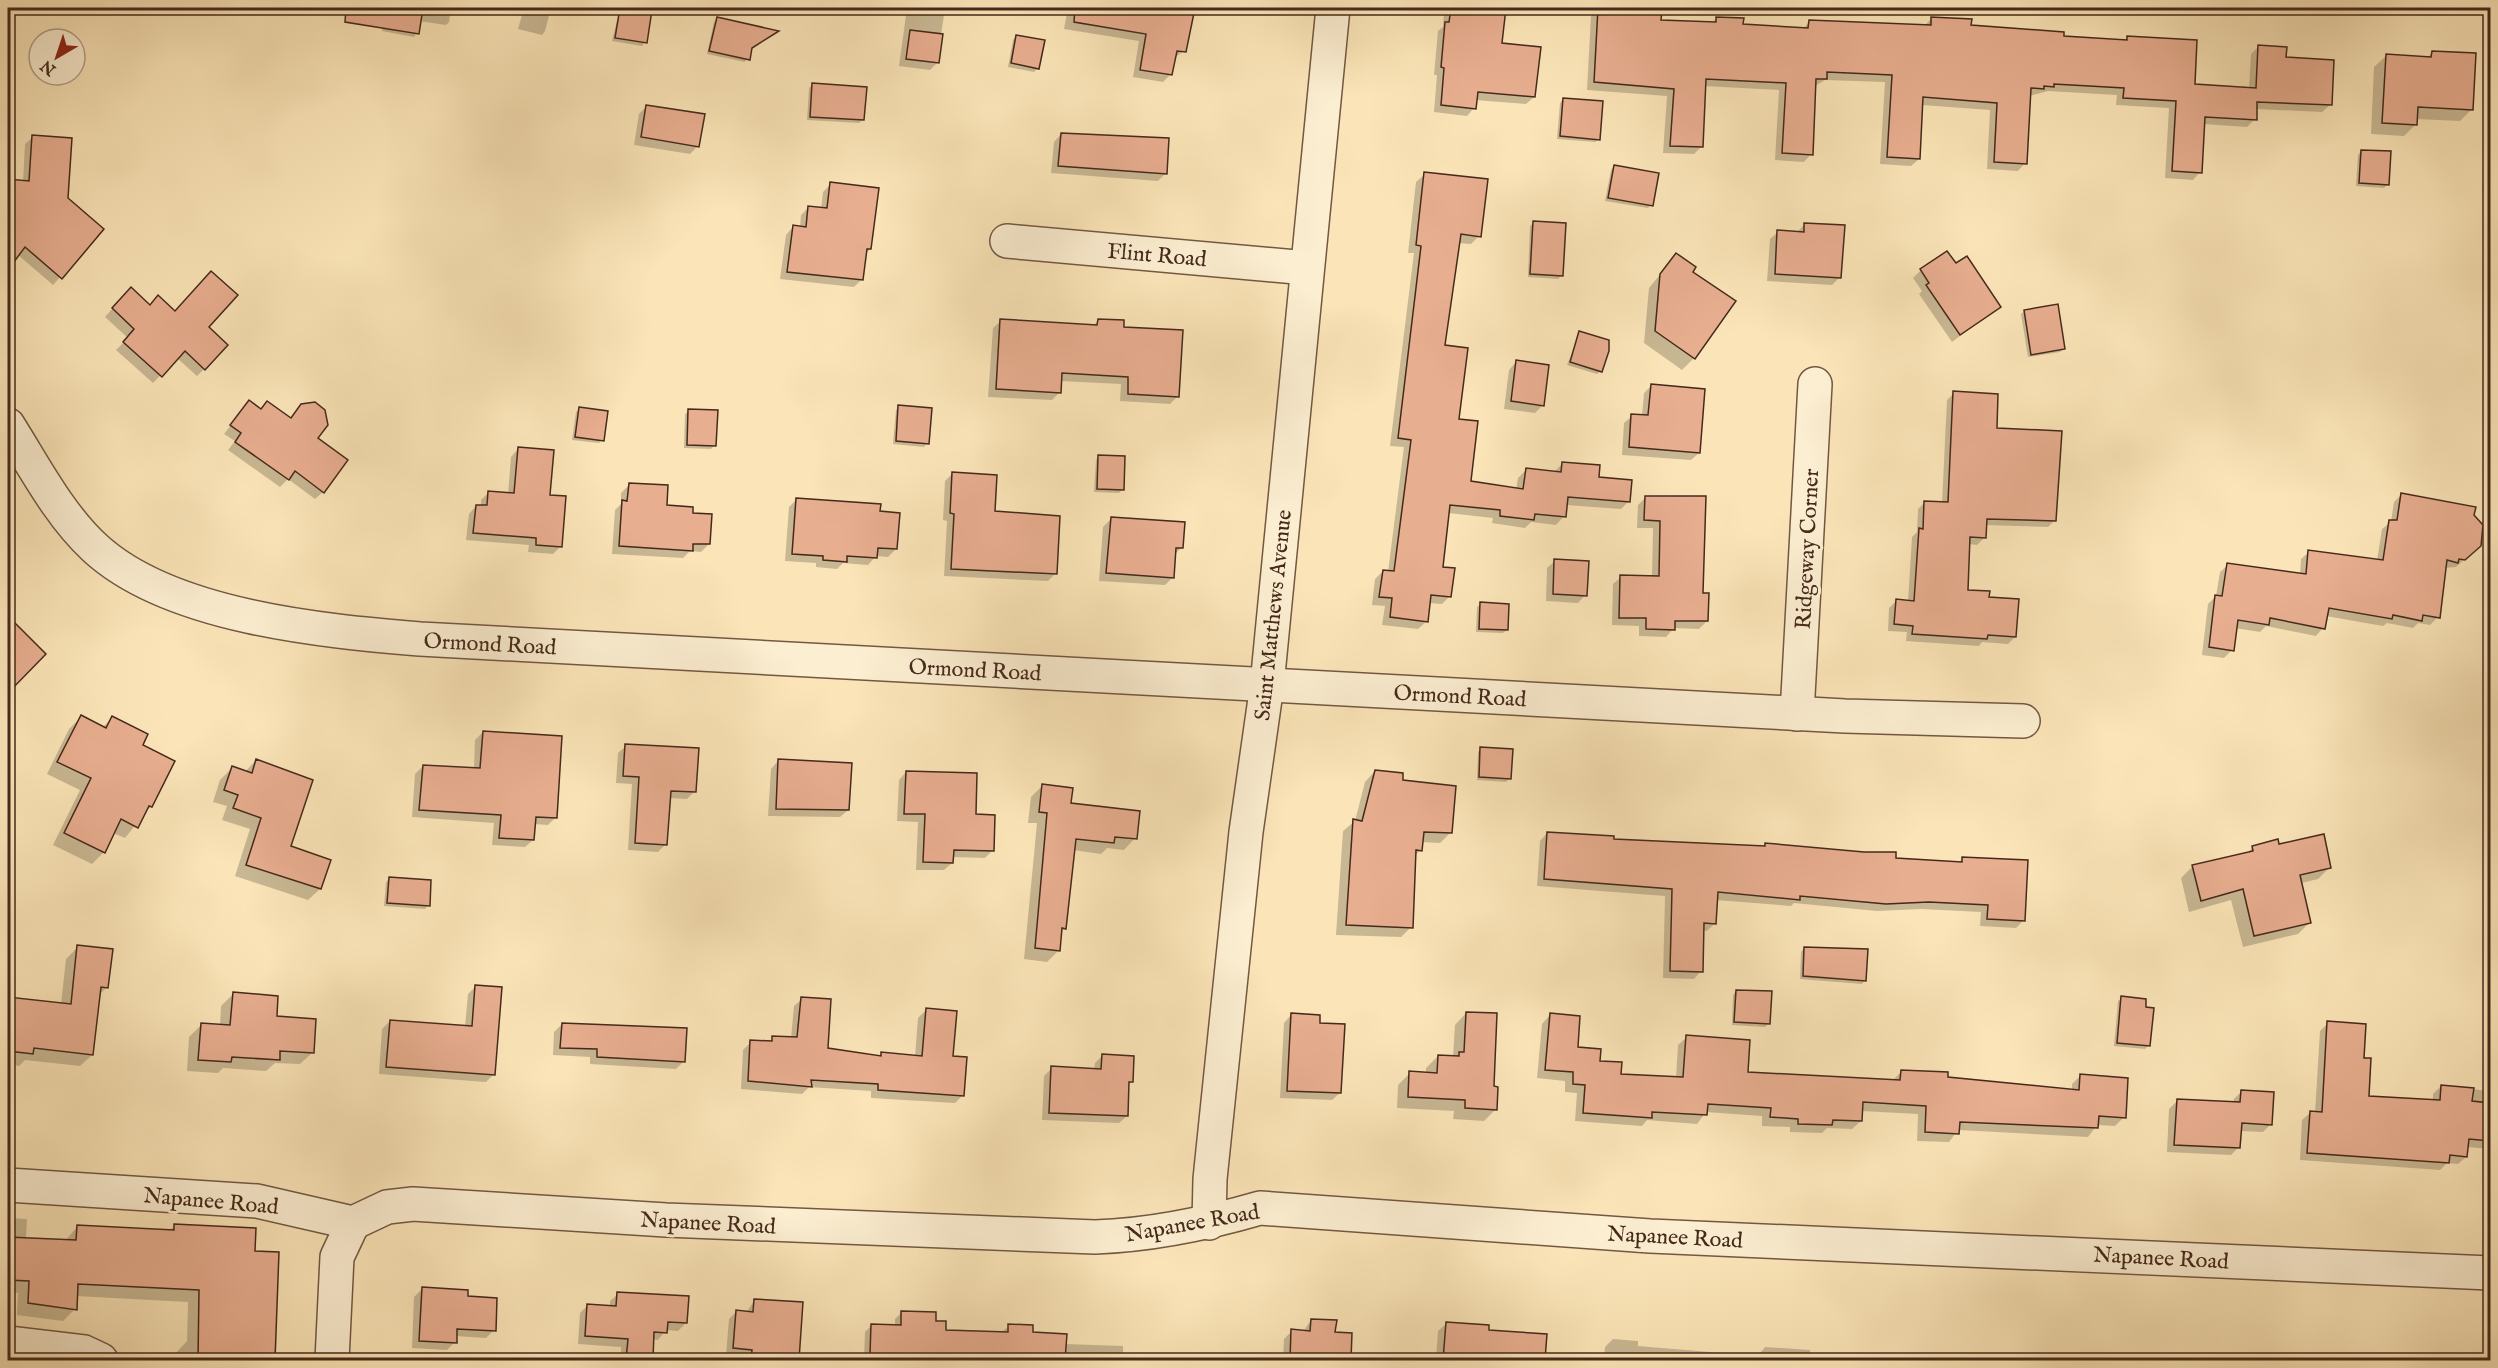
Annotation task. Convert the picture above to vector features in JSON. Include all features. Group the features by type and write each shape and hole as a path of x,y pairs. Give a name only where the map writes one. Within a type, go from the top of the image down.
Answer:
{"street":[{"name":"Saint Matthews Avenue","path":"1209,1223 1210,1179 1246,831 1267,685 1333,8"},
{"name":"Flint Road","path":"1007,241 1307,268"},
{"name":"Ridgeway Corner","path":"1797,714 1815,384"},
{"name":"Ormond Road","path":"8,425 68,518 94,548 134,575 164,589 239,615 328,631 420,639 1797,714 2023,721"},
{"name":"Napanee Road","path":"8,1185 257,1200 353,1223 387,1207 413,1204 666,1220 1095,1237 1142,1235 1209,1223 1260,1208 1650,1236 2490,1274"},
{"path":"332,1360 338,1257 353,1223"},
{"path":"8,1343 84,1352 101,1360"}],"building":[{"path":"346,8 423,8 419,34 345,22"},
{"path":"620,8 652,10 647,43 615,38"},
{"path":"1075,8 1195,8 1186,52 1177,51 1172,75 1140,70 1146,34 1074,22"},
{"path":"1451,8 1506,8 1502,43 1541,47 1535,97 1478,92 1476,109 1441,105 1444,68 1441,67 1445,22 1449,22"},
{"path":"1598,8 1662,11 1661,20 1716,22 1716,17 1744,18 1743,24 1808,28 1809,20 1931,25 1931,17 1972,19 1971,25 2064,32 2064,36 2127,40 2127,36 2197,40 2195,84 2256,88 2258,45 2287,47 2286,57 2334,60 2332,105 2257,102 2257,120 2205,117 2202,173 2172,171 2176,101 2123,98 2124,88 2054,84 2054,87 2044,86 2044,89 2031,88 2027,164 1994,162 1997,103 1923,97 1920,159 1887,157 1892,75 1827,72 1827,79 1816,79 1813,155 1782,153 1786,83 1706,79 1703,147 1670,146 1674,89 1594,82"},
{"path":"717,17 779,31 752,48 750,60 709,51"},
{"path":"910,30 943,34 939,63 906,59"},
{"path":"1016,35 1045,40 1039,69 1011,63"},
{"path":"2432,51 2476,53 2473,110 2418,107 2417,125 2382,123 2386,54 2431,57"},
{"path":"812,83 867,87 864,120 810,117"},
{"path":"1563,98 1603,101 1600,140 1560,136"},
{"path":"646,105 705,114 699,147 641,137"},
{"path":"1061,133 1169,138 1167,174 1058,166"},
{"path":"32,135 72,138 68,198 104,229 62,279 25,247 8,270 8,179 29,181"},
{"path":"2361,150 2391,151 2389,185 2359,183"},
{"path":"1614,165 1659,173 1653,206 1608,198"},
{"path":"1424,172 1488,179 1481,237 1461,234 1445,345 1468,348 1459,419 1478,421 1471,481 1523,489 1526,468 1561,472 1562,462 1600,465 1599,477 1632,480 1630,502 1568,497 1566,517 1535,514 1534,520 1500,516 1500,510 1450,505 1443,567 1455,568 1451,597 1431,595 1428,622 1390,617 1392,598 1379,597 1383,570 1394,571 1411,440 1398,438 1421,246 1416,245"},
{"path":"830,182 879,188 871,249 867,249 863,280 787,272 793,225 806,227 808,206 827,208"},
{"path":"1533,221 1566,223 1563,276 1530,274"},
{"path":"1804,223 1845,225 1841,278 1775,274 1777,230 1804,232"},
{"path":"1947,251 1956,263 1967,256 2001,307 1960,335 1926,285 1929,283 1920,269"},
{"path":"1676,253 1696,267 1693,272 1736,301 1695,359 1655,331 1660,274"},
{"path":"211,271 238,295 209,327 228,345 205,370 185,351 162,377 123,342 134,329 112,308 131,287 150,305 158,295 175,311"},
{"path":"2058,304 2065,349 2031,355 2024,310"},
{"path":"1000,319 1097,325 1098,319 1124,320 1124,327 1183,330 1179,397 1128,394 1128,377 1062,373 1061,393 996,389"},
{"path":"1579,331 1609,340 1609,351 1602,372 1570,362"},
{"path":"1516,360 1549,365 1544,406 1511,401"},
{"path":"1651,384 1705,389 1700,453 1629,447 1631,414 1648,415"},
{"path":"1953,391 1998,394 1997,428 2062,431 2056,521 1987,519 1986,538 1970,537 1968,590 1990,591 1989,597 2019,599 2016,637 1988,635 1987,639 1912,634 1913,626 1894,624 1896,599 1914,601 1919,528 1923,529 1924,501 1948,502"},
{"path":"249,400 261,409 267,401 291,418 301,404 315,402 325,410 328,425 318,438 348,460 324,493 295,471 289,480 235,442 241,433 230,425"},
{"path":"898,405 932,408 929,444 896,441"},
{"path":"579,407 608,411 604,441 575,437"},
{"path":"688,409 718,410 716,446 687,445"},
{"path":"518,447 554,450 550,495 566,496 562,547 536,545 536,538 473,533 476,505 487,505 488,491 514,493"},
{"path":"1098,455 1125,456 1124,490 1097,489"},
{"path":"952,472 997,475 995,511 1060,516 1057,574 951,569 954,514 950,513"},
{"path":"629,483 668,485 667,505 693,507 693,513 712,514 710,544 693,544 693,551 619,546 622,500 627,501"},
{"path":"2401,493 2476,507 2474,515 2483,525 2481,546 2465,560 2459,559 2458,563 2447,560 2440,618 2423,615 2422,621 2393,615 2392,619 2329,608 2325,629 2270,618 2269,625 2238,620 2234,651 2209,647 2215,595 2222,596 2227,563 2306,574 2308,550 2383,560 2389,520 2397,520"},
{"path":"1645,496 1706,496 1703,593 1709,593 1708,621 1675,621 1675,630 1646,629 1646,618 1619,618 1620,575 1659,576 1660,521 1644,520"},
{"path":"796,498 881,504 880,511 900,513 897,549 878,548 877,558 847,556 847,562 823,560 823,556 792,554"},
{"path":"1111,517 1185,522 1183,548 1176,548 1174,578 1106,573"},
{"path":"1554,559 1589,561 1587,596 1553,594"},
{"path":"1480,602 1509,604 1508,630 1479,629"},
{"path":"8,616 46,654 8,693"},
{"path":"81,715 106,728 112,716 148,734 143,745 175,761 152,807 149,806 138,828 121,819 105,853 64,833 91,778 57,762"},
{"path":"483,731 562,736 557,818 536,817 534,840 499,838 501,815 419,810 423,765 480,768"},
{"path":"625,744 699,748 696,792 671,791 667,845 635,843 639,777 623,776"},
{"path":"1480,747 1513,749 1511,779 1479,777"},
{"path":"256,759 313,780 291,846 331,860 321,889 246,865 261,818 233,808 238,795 224,790 232,766 252,773"},
{"path":"778,759 852,763 849,810 776,809"},
{"path":"1375,770 1403,773 1403,780 1456,786 1452,833 1424,832 1422,851 1416,850 1413,928 1346,925 1353,819 1362,821"},
{"path":"906,771 977,773 976,814 995,815 994,851 954,850 953,863 923,862 925,814 904,814"},
{"path":"1042,784 1073,788 1071,803 1140,811 1137,839 1115,837 1114,843 1076,839 1066,929 1062,928 1060,951 1035,948 1047,813 1039,812"},
{"path":"1547,832 1614,836 1614,839 1765,846 1765,843 1864,852 1896,852 1896,858 1962,862 1962,857 2028,860 2025,921 1987,919 1988,905 1929,902 1886,904 1800,896 1800,900 1718,892 1716,924 1704,923 1703,972 1670,971 1672,889 1544,879"},
{"path":"2324,834 2331,868 2300,875 2311,923 2254,936 2243,889 2201,901 2192,865 2253,851 2252,846 2278,839 2279,844"},
{"path":"389,877 431,880 430,906 387,903"},
{"path":"77,945 113,949 108,988 101,987 93,1055 34,1048 33,1054 8,1051 8,997 71,1004"},
{"path":"1804,947 1868,949 1866,981 1803,976"},
{"path":"475,985 502,987 495,1075 386,1067 390,1020 472,1026"},
{"path":"1736,990 1772,991 1770,1024 1734,1022"},
{"path":"233,992 278,996 277,1016 316,1019 314,1053 280,1051 280,1060 232,1057 231,1062 198,1060 201,1023 230,1025"},
{"path":"2121,996 2146,999 2146,1007 2154,1008 2150,1046 2117,1043"},
{"path":"801,997 831,999 828,1048 881,1056 881,1052 922,1056 926,1008 957,1011 953,1056 967,1057 964,1096 878,1090 878,1084 811,1080 812,1087 748,1081 750,1040 772,1041 772,1036 797,1037"},
{"path":"1466,1012 1497,1013 1494,1086 1498,1087 1497,1110 1465,1108 1465,1100 1408,1097 1409,1071 1437,1073 1438,1055 1459,1056 1459,1052 1464,1052"},
{"path":"1291,1013 1320,1015 1320,1023 1345,1024 1341,1093 1287,1091"},
{"path":"1550,1013 1580,1016 1578,1047 1601,1049 1600,1061 1622,1062 1621,1074 1683,1077 1686,1035 1750,1040 1748,1072 1900,1080 1901,1070 1948,1072 1948,1077 2079,1090 2080,1074 2128,1078 2126,1118 2099,1116 2098,1128 1960,1122 1959,1134 1925,1132 1926,1106 1863,1102 1862,1121 1833,1120 1832,1125 1798,1124 1798,1119 1770,1117 1771,1108 1708,1104 1707,1115 1652,1112 1652,1118 1583,1113 1585,1085 1573,1084 1573,1072 1545,1070"},
{"path":"2327,1021 2366,1024 2364,1058 2371,1058 2369,1096 2440,1100 2441,1085 2474,1088 2472,1101 2490,1103 2490,1141 2469,1139 2467,1157 2450,1155 2449,1163 2307,1153 2310,1111 2322,1112"},
{"path":"562,1023 687,1028 685,1062 597,1057 597,1049 560,1048"},
{"path":"1102,1054 1134,1056 1133,1082 1129,1082 1128,1116 1049,1113 1051,1066 1101,1069"},
{"path":"2241,1090 2274,1092 2272,1125 2242,1123 2240,1148 2174,1145 2177,1099 2240,1102"},
{"path":"174,1224 256,1228 255,1251 279,1252 275,1360 198,1360 199,1290 78,1284 77,1310 28,1303 29,1281 8,1280 8,1237 76,1240 77,1225 174,1230"},
{"path":"422,1287 468,1290 468,1296 497,1298 496,1331 457,1329 457,1343 419,1341"},
{"path":"617,1292 689,1296 687,1323 668,1322 667,1333 654,1332 653,1360 626,1360 628,1339 585,1336 587,1304 616,1306"},
{"path":"754,1299 803,1302 799,1360 751,1360 752,1350 733,1348 736,1310 753,1312"},
{"path":"901,1311 936,1312 936,1321 946,1321 946,1330 1008,1332 1008,1324 1033,1325 1033,1332 1067,1334 1065,1360 914,1360 914,1355 870,1354 871,1324 901,1325"},
{"path":"1311,1319 1337,1320 1335,1332 1352,1333 1351,1360 1290,1360 1291,1329 1310,1331"},
{"path":"1446,1322 1489,1325 1489,1330 1547,1334 1545,1360 1443,1360"}]}
